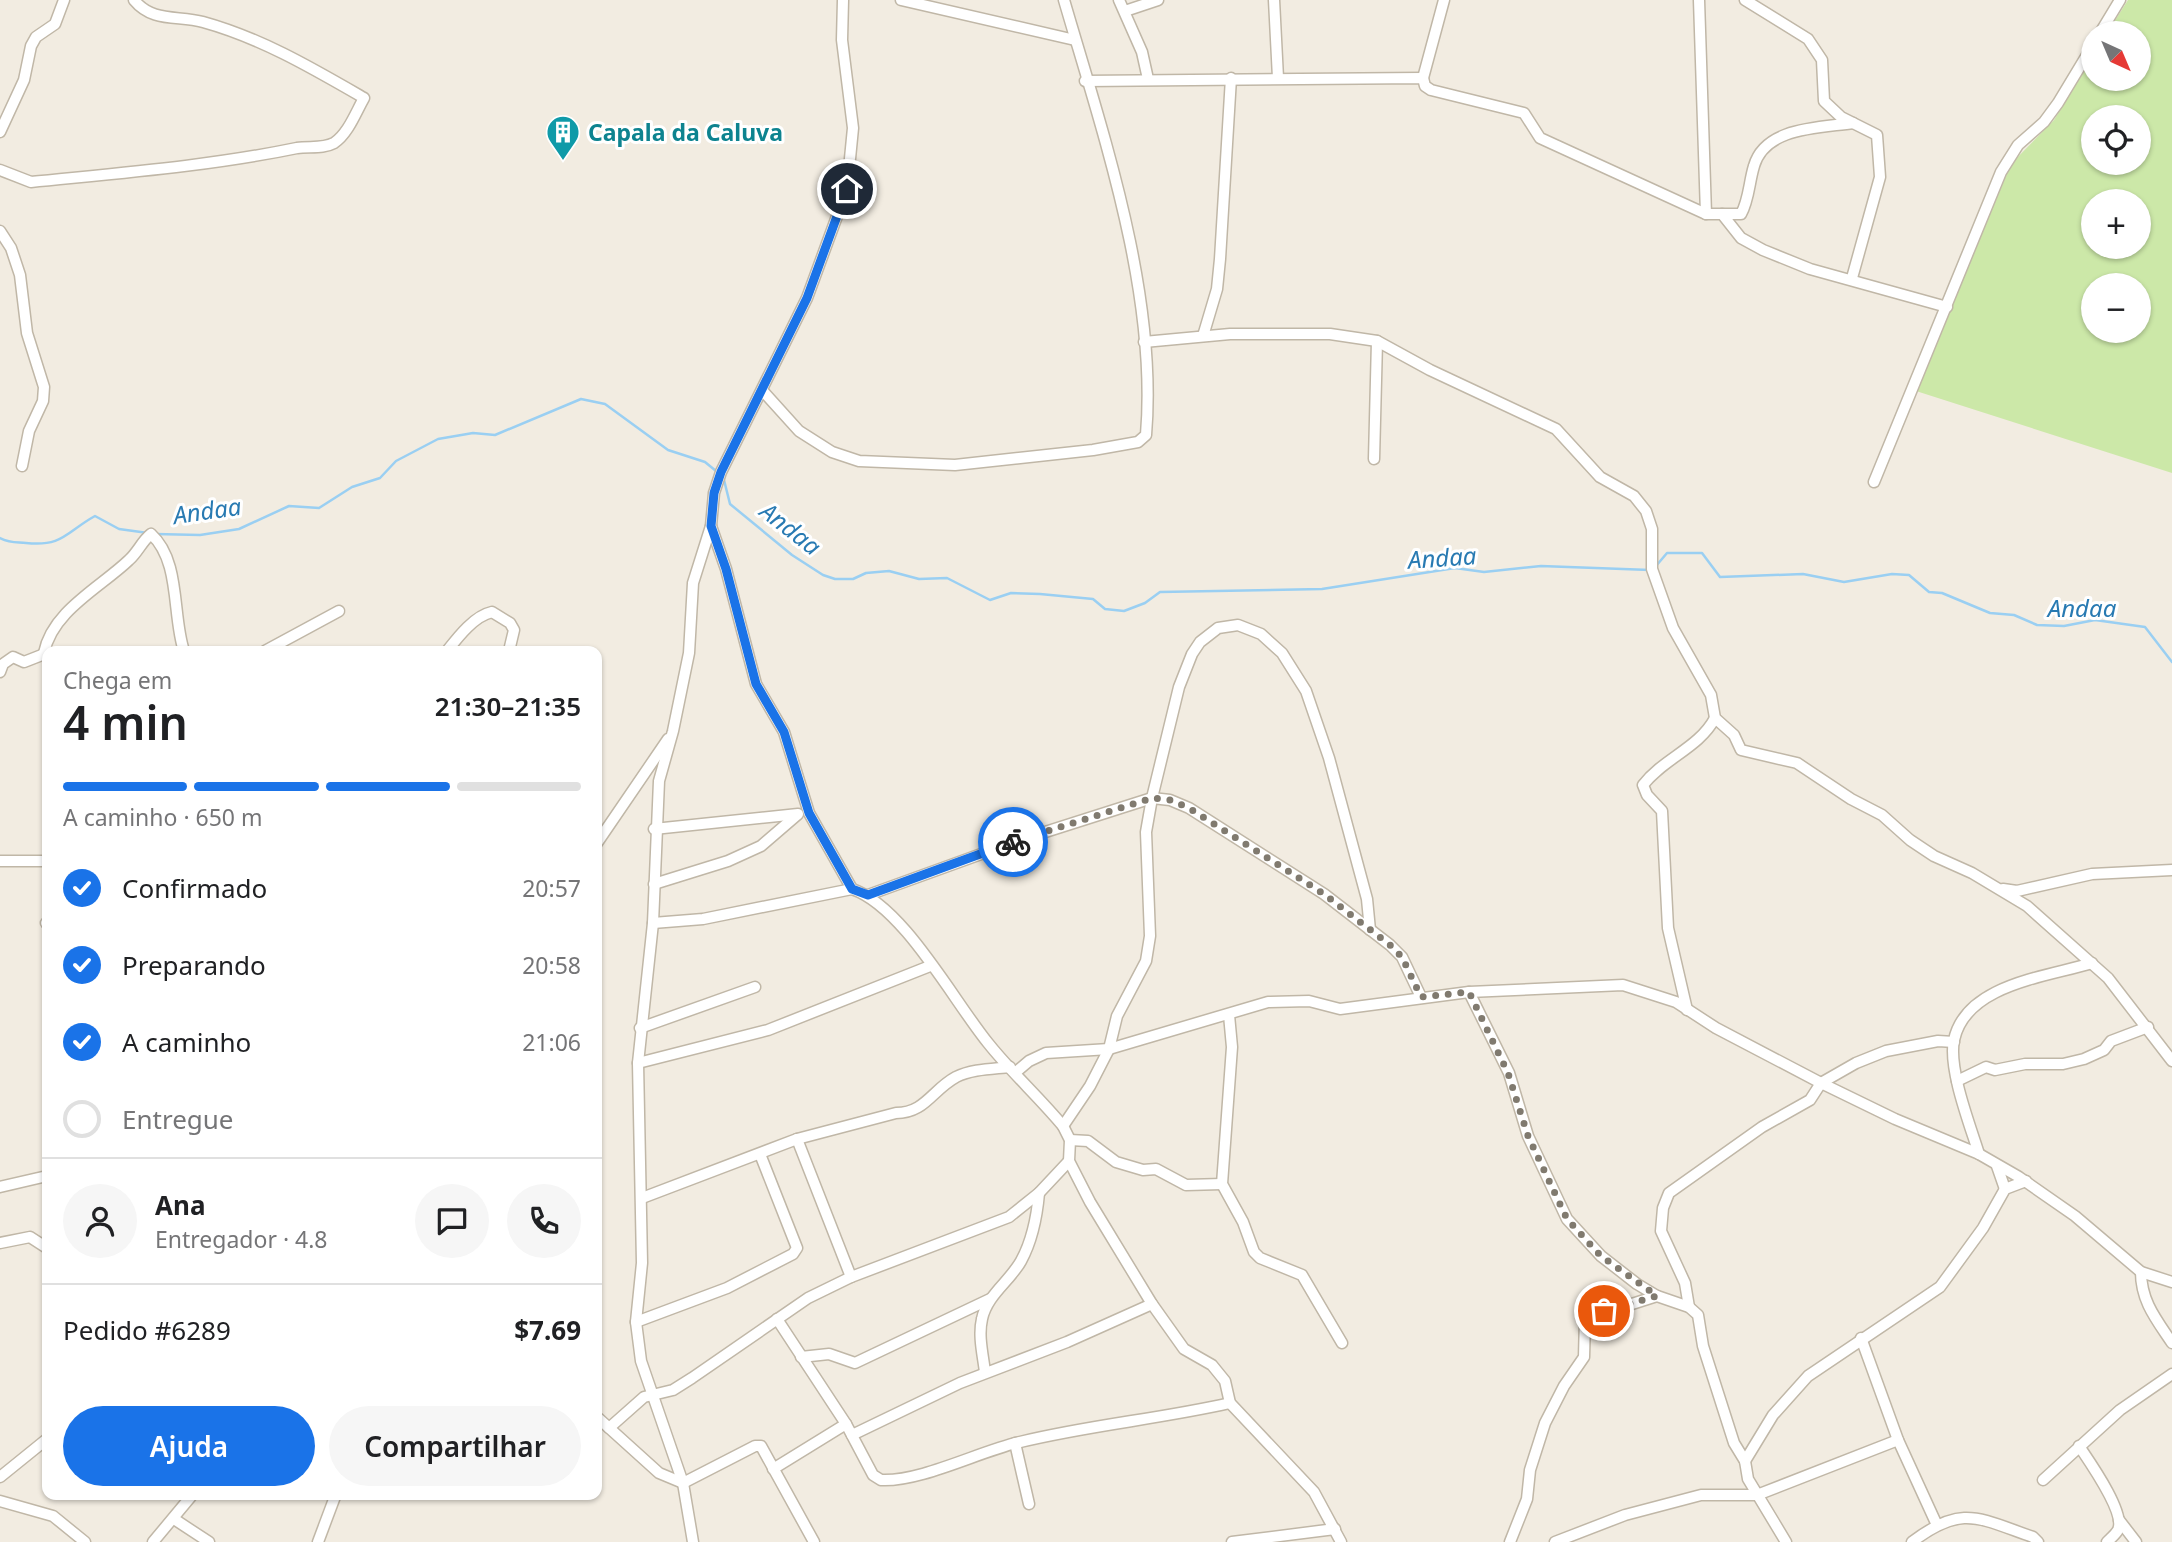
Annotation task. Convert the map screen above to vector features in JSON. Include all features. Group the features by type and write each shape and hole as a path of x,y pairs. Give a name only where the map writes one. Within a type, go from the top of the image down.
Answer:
{"street":[{"path":"0,132 24,80 31,46 36,37 55,24 64,0"},
{"path":"0,170 31,182 262,157 301,147 321,147 334,143 343,134 363,98 262,42 203,22 174,20 150,13 134,0"},
{"path":"694,1542 683,1483 641,1361 636,1322 642,1263 638,1063 653,923 654,829 659,780 673,731 689,653 693,583 711,526 714,493 721,472 807,298 847,189 853,128 842,40 843,0"},
{"path":"901,0 1075,40"},
{"path":"762,390 799,431 832,452 859,461 955,465 1093,450 1138,442 1146,435 1144,342 1128,222 1064,0"},
{"path":"1119,0 1142,52 1147,79"},
{"path":"1125,11 1158,0"},
{"path":"1274,0 1278,78"},
{"path":"1444,0 1423,78 1425,86 1431,90 1524,113 1540,138 1706,214 1741,214 1746,206 1754,165 1764,145 1785,135 1854,123"},
{"path":"1699,0 1706,214"},
{"path":"1745,0 1808,39 1822,60 1824,101 1854,123 1877,135 1881,159 1880,177 1852,278"},
{"path":"2107,21 2120,0"},
{"path":"1874,482 2001,172 2018,145 2044,122 2081,65"},
{"path":"1203,336 1217,289 1231,78"},
{"path":"1086,81 1423,78"},
{"path":"1722,214 1741,238 1763,250 1810,269 1852,278 1947,307"},
{"path":"0,231 11,248 20,275 27,333 44,387 44,401 29,431 22,466"},
{"path":"1144,342 1203,336 1330,334 1377,341 1556,429 1600,477 1634,496 1646,511 1652,529 1652,569 1669,616 1711,695 1715,718 1734,735 1741,750 1797,763 1851,799 1882,815 1926,850 1999,888 2027,906 2092,963 2148,1027 2172,1061"},
{"path":"1374,459 1377,341"},
{"path":"711,526 726,569 756,684 784,732 809,813 852,889"},
{"path":"47,646 49,638 73,606 132,557 151,534 159,546 173,582 177,627 183,646"},
{"path":"274,646 339,611"},
{"path":"452,646 472,624 484,614 492,612 510,623 514,630 510,646"},
{"path":"1063,1126 1090,1086 1109,1049 1117,1016 1146,961 1150,936 1146,832 1152,798 1179,687 1192,653 1200,642 1218,628 1238,625 1261,634 1282,653 1306,691 1329,758 1367,899 1370,930"},
{"path":"0,672 8,658 13,657 24,662 42,655"},
{"path":"1687,1010 1668,928 1662,811 1643,785 1655,769 1702,739 1715,718"},
{"path":"602,835 673,731"},
{"path":"868,895 1017,841 1152,798 1170,800 1189,808 1324,894 1370,930 1402,957 1421,997"},
{"path":"654,829 809,813"},
{"path":"654,884 728,861 761,846 797,814"},
{"path":"602,824 609,824"},
{"path":"0,861 42,861"},
{"path":"1999,888 2017,891 2092,874 2172,870"},
{"path":"653,923 703,919 852,889 868,895 905,929 989,1044 1063,1126 1070,1140 1069,1161 1090,1202 1152,1304 1185,1349 1212,1364 1226,1381 1230,1403 1314,1492 1341,1542"},
{"path":"1979,1154 1957,1081 1954,1041 1963,1017 1982,1001 2013,985 2092,963"},
{"path":"638,1063 768,1030 930,966"},
{"path":"642,1198 797,1139 896,1113 910,1113 924,1106 955,1078 977,1071 1013,1070 1046,1053 1109,1049 1268,1002 1285,1000 1340,1009 1469,992 1623,985 1676,1002 1716,1028 1821,1083 1895,1119 1979,1154 2026,1181 2075,1216 2141,1272 2172,1282"},
{"path":"640,1028 755,987"},
{"path":"1469,992 1508,1073 1528,1136 1567,1219 1601,1256 1657,1296 1689,1307 1698,1315 1700,1332 1727,1424 1745,1461 1748,1479 1786,1542"},
{"path":"1228,1015 1232,1047 1222,1184 1243,1222 1254,1252 1260,1258 1302,1275 1342,1343"},
{"path":"1957,1081 1986,1067 1995,1070 2025,1064 2063,1064 2084,1059 2104,1050 2110,1041 2148,1027"},
{"path":"1689,1307 1685,1283 1661,1231 1663,1208 1669,1193 1762,1127 1810,1100 1821,1083 1871,1056 1938,1041 1954,1041"},
{"path":"797,1139 851,1277"},
{"path":"1070,1140 1088,1141 1116,1162 1143,1170 1156,1169 1186,1185 1222,1184"},
{"path":"636,1322 727,1288 793,1254 796,1242 760,1154"},
{"path":"609,1428 639,1401 673,1390 808,1298 851,1277 1009,1217 1040,1193 1069,1161"},
{"path":"1997,1166 2005,1189"},
{"path":"0,1187 42,1178"},
{"path":"1745,1461 1773,1415 1808,1376 1940,1287 1983,1228 2005,1189 2026,1181"},
{"path":"985,1372 980,1335 982,1316 990,1299 1021,1262 1038,1212 1040,1193"},
{"path":"0,1243 30,1237 42,1245"},
{"path":"2141,1272 2141,1289 2148,1308 2172,1343"},
{"path":"1510,1542 1527,1499 1530,1470 1545,1423 1564,1386 1584,1357 1585,1319 1657,1296"},
{"path":"801,1357 829,1354 855,1363 990,1299"},
{"path":"852,1435 985,1372 1067,1342 1152,1304"},
{"path":"777,1319 846,1424 873,1475 888,1480 959,1463 1015,1443 1088,1426 1176,1415 1230,1403"},
{"path":"1861,1338 1898,1440 1936,1523"},
{"path":"2043,1480 2120,1410 2172,1374"},
{"path":"602,1422 659,1472 683,1483"},
{"path":"773,1469 846,1424"},
{"path":"1555,1542 1625,1515 1702,1495 1757,1495 1898,1440"},
{"path":"0,1477 42,1443"},
{"path":"1015,1443 1029,1504"},
{"path":"683,1483 758,1445 814,1542"},
{"path":"2079,1446 2098,1474 2119,1520 2136,1542"},
{"path":"153,1542 188,1500"},
{"path":"318,1542 334,1500"},
{"path":"0,1501 53,1516 85,1542"},
{"path":"1912,1542 1936,1523 1982,1518 2033,1537 2038,1542"},
{"path":"174,1519 209,1542"},
{"path":"2106,1542 2118,1530 2119,1520"},
{"path":"1232,1542 1335,1530"}],"green space":[{"path":"2128,0 2172,0 2172,473 1916,391 2011,164 2054,120 2081,76 2081,91 2151,91 2151,21 2115,21"}],"waterway":[{"name":"Andaa","path":"155,534 200,535 239,529 289,506 319,508 352,487 380,478 396,461 438,439 473,433 495,435 581,399 605,404 668,450 705,462 716,471"},
{"name":"Andaa","path":"724,480 730,504 792,555 823,575 835,579 853,579 866,573 889,571 919,579 947,578 990,600 1011,593 1040,594 1093,599 1105,609 1124,611 1145,603 1160,592 1322,589 1455,568 1484,572 1541,566 1650,570"},
{"name":"Andaa","path":"0,538 16,542 48,543 64,537 95,516 119,529 148,533"},
{"name":"Andaa","path":"1656,566 1667,553 1702,553 1720,577 1803,574 1844,582 1892,574 1909,575 1929,592 1942,593 1990,613 2014,615 2037,625 2064,626 2095,620 2145,627 2172,662"}],"way so far":[{"path":"1013,842 1152,798 1170,800 1189,808 1324,894 1390,945 1402,957 1421,997 1469,992 1508,1073 1528,1136 1567,1219 1601,1256 1657,1296 1604,1311"}],"place":[{"name":"Capala da Caluva","path":"563,162"}],"route":[{"path":"847,189 807,298 721,472 714,493 711,526 726,569 756,684 784,732 809,813 852,889 868,895 1013,842"}]}
